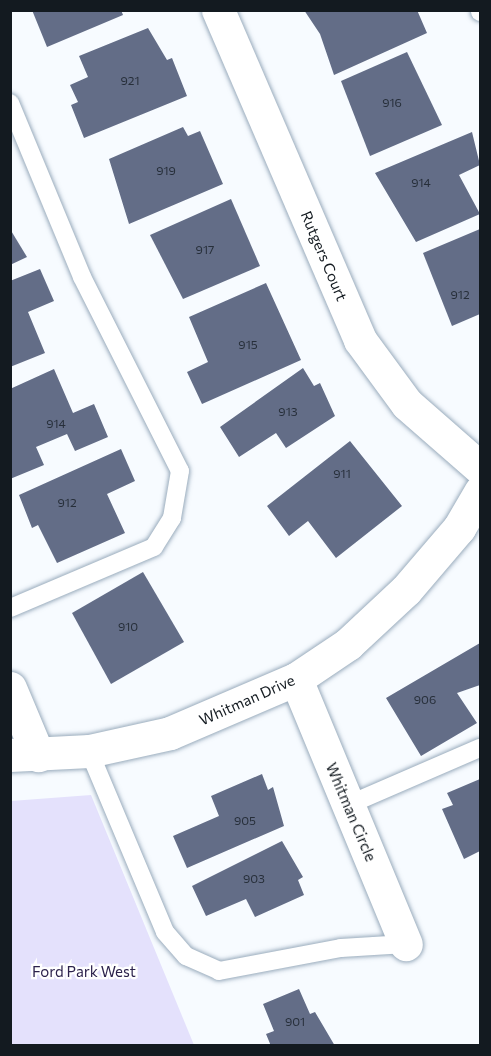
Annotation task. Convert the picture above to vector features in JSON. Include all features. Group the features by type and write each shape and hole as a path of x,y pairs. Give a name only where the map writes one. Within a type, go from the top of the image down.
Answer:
{"street":[{"name":"Rutgers Court","path":"218,10 360,340 407,404 480,468"},
{"name":"Whitman Drive","path":"24,755 90,751 170,733 296,679 348,644 406,590 480,492"},
{"name":"Whitman Circle","path":"296,679 406,945"},
{"path":"10,688 24,755"}],"lane":[{"path":"10,103 82,277 180,471 172,518 154,547 10,608"},
{"path":"348,805 480,748"},
{"path":"90,751 165,932 186,956 219,970 341,948 406,945"}],"green space":[{"name":"Ford Park West","path":"91,795 194,1045 11,1045 11,801"}],"building":[{"path":"32,10 121,10 123,15 47,47"},
{"path":"304,10 417,10 427,33 334,75 320,34"},
{"path":"148,28 167,60 172,58 187,96 84,138 71,105 78,102 70,85 88,77 79,56"},
{"path":"407,52 442,125 370,156 341,81"},
{"path":"183,127 188,136 200,131 223,184 129,224 109,159"},
{"path":"472,132 480,165 459,175 480,214 416,242 375,173"},
{"path":"231,199 260,266 183,299 150,235"},
{"path":"10,229 27,257 10,265"},
{"path":"480,229 480,314 452,326 423,253"},
{"path":"40,269 54,301 28,312 45,353 10,367 10,281"},
{"path":"266,283 301,360 202,404 187,372 208,362 189,317"},
{"path":"303,368 314,386 320,383 335,416 286,448 276,433 239,457 220,427"},
{"path":"54,369 73,413 94,404 108,437 75,451 67,434 36,447 44,465 10,479 10,389"},
{"path":"350,441 402,506 336,558 308,521 289,536 267,506"},
{"path":"121,449 135,481 107,494 125,533 57,563 38,525 32,528 19,495"},
{"path":"143,572 184,642 111,684 72,613"},
{"path":"480,643 480,685 457,693 477,723 421,756 386,698"},
{"path":"262,774 268,790 273,787 284,826 187,868 173,836 219,816 211,796"},
{"path":"480,779 480,851 464,859 442,809 453,805 447,793"},
{"path":"282,841 303,877 298,880 304,895 255,917 246,899 206,916 192,886"},
{"path":"299,989 310,1014 315,1012 335,1046 271,1046 266,1034 274,1031 263,1004"}]}
